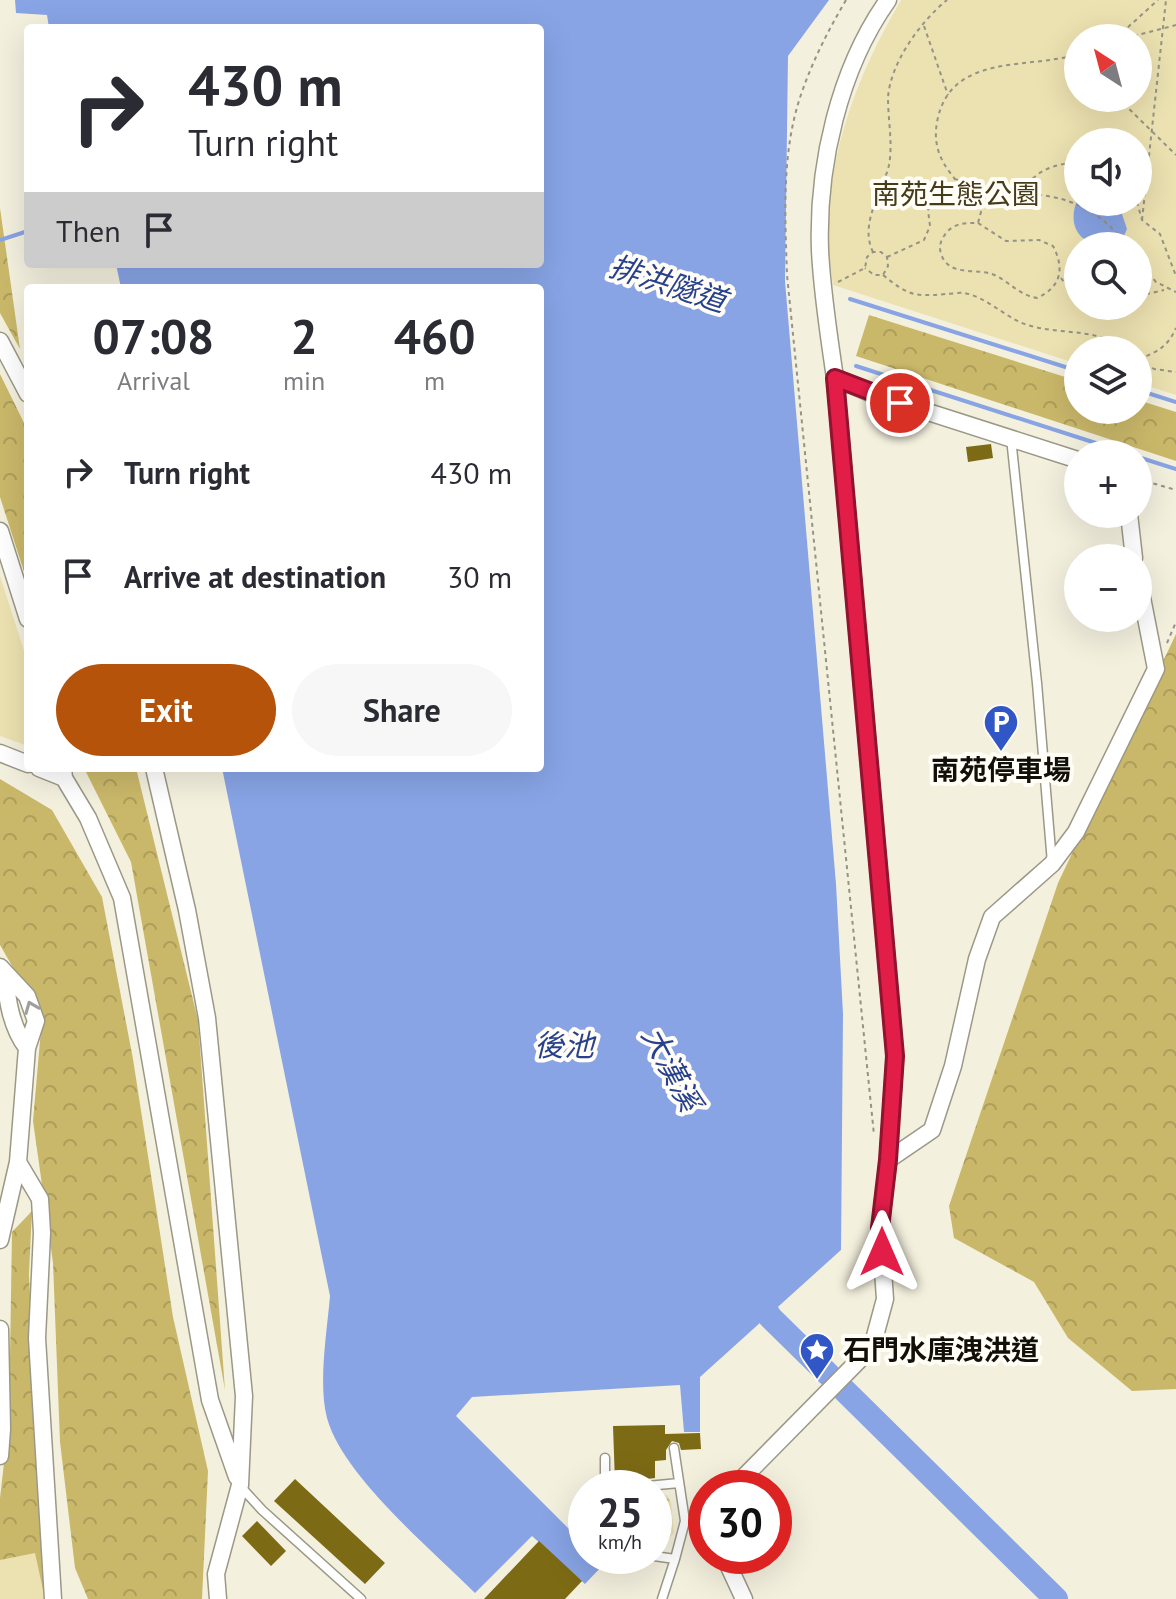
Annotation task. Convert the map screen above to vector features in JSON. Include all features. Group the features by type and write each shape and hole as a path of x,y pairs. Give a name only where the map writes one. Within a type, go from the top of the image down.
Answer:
{"street":[{"path":"751,1470 872,1347 885,1299 880,1228 895,1056 835,378 822,289 820,234 827,153 859,49 888,0"},
{"path":"0,341 24,386"},
{"path":"835,378 875,395 1064,455"},
{"path":"0,531 24,606"},
{"path":"888,1160 932,1130 953,1066 977,959 992,917 1052,864 1076,832 1156,669 1149,632"},
{"path":"0,753 24,762"},
{"path":"155,772 187,910 207,1018 244,1396 240,1485 216,1574 218,1599"},
{"path":"63,773 88,818 122,898 210,1400 240,1485"},
{"path":"0,1240 18,1162 27,1048 19,1037 6,997 2,971"},
{"path":"18,1162 40,1199 42,1233 37,1338 53,1599"},
{"path":"0,1329 0,1456"},
{"path":"732,1574 744,1599"}],"lane":[{"path":"1011,438 1037,683 1052,864"},
{"path":"662,1599 685,1521 674,1448"},
{"path":"605,1458 605,1470"},
{"path":"672,1484 679,1483"},
{"path":"240,1485 262,1510 361,1599"}],"path":[{"path":"846,0 825,36 801,92 788,164 785,210 787,275 874,1139"},
{"path":"873,252 867,239 869,221 890,160 888,95 894,72 923,25 947,0"},
{"path":"1131,24 1158,0"},
{"path":"1151,128 1166,0"},
{"path":"923,25 948,95"},
{"path":"1152,31 1176,25"},
{"path":"1064,57 979,70 960,80 948,95 938,119 936,143 941,163 955,179 973,190 996,196 1049,195 1085,207 1117,232"},
{"path":"1132,112 1148,128"},
{"path":"1152,132 1176,155"},
{"path":"1021,194 1029,180 1042,169 1064,165"},
{"path":"887,257 924,240 930,226 928,210 955,179"},
{"path":"978,223 986,193"},
{"path":"1141,216 1160,234 1176,276"},
{"path":"1142,216 1142,220"},
{"path":"960,223 978,223 1006,241 1039,240 1053,246 1061,261 1060,277 1037,298 1026,296 990,273 954,269 946,262 940,242 947,230 960,223"},
{"path":"865,268 867,257 873,252 881,252 887,257 888,266 883,275"},
{"path":"822,289 865,268"},
{"path":"865,268 874,275 883,275 914,295 965,293 1032,327 1100,336"},
{"path":"1060,277 1064,282"},
{"path":"1152,277 1165,289 1176,292"},
{"path":"1152,293 1165,289"},
{"path":"1152,353 1170,342 1176,328"},
{"path":"1152,368 1176,372"},
{"path":"1152,483 1176,490"}],"green space":[{"name":"南苑生態公園","path":"901,0 1176,0 1176,395 1152,387 1152,336 1064,336 1064,359 833,285 828,235 834,172 849,113 872,56"},
{"path":"0,208 20,349 0,313"},
{"path":"869,315 1064,377 1064,424 1152,424 1152,404 1176,412 1176,461 1152,453 1152,440 1112,440 856,356"},
{"path":"0,374 24,423 24,572 0,497"},
{"path":"0,576 24,651 24,745 0,736"},
{"path":"1176,634 1176,1389 1132,1391 1068,1338 1034,1282 954,1238 949,1206 1058,883"},
{"path":"86,772 137,772 198,1020 225,1390 131,862"},
{"path":"0,779 52,810 102,897 133,1059 173,1317 208,1471 202,1599 88,1599 75,1568 60,1442 53,1263 33,1121 42,1018 0,945"},
{"path":"32,1211 29,1274 44,1599 0,1599 0,1498 9,1419 12,1232"},
{"path":"35,1553 45,1599 0,1599 0,1560"}],"water":[{"name":"後池","path":"15,0 829,0 788,56 785,281 836,884 843,1014 841,1250 700,1377 700,1432 684,1432 680,1385 472,1397 456,1416 568,1528 568,1569 532,1536 475,1593 390,1511 351,1464 336,1440 327,1418 323,1389 330,1296 223,772 544,772 544,284 120,284 117,268 544,268 544,24 48,24 47,15 16,13"},
{"path":"1074,216 1123,216 1127,229 1126,232 1078,232"},
{"name":"後池","path":"574,1574 594,1574 585,1584"}],"building":[{"path":"991,444 993,458 968,462 966,447"},
{"path":"665,1425 665,1434 700,1433 701,1449 681,1450 679,1443 672,1441 666,1450 666,1460 655,1461 655,1470 615,1470 613,1426"},
{"path":"295,1479 385,1563 365,1584 274,1501"},
{"path":"257,1521 286,1551 271,1566 242,1536"},
{"path":"539,1541 568,1568 568,1574 574,1574 582,1581 565,1599 484,1599"}],"waterway":[{"path":"0,240 24,232"},
{"name":"排洪隧道","path":"850,299 1064,367"},
{"name":"排洪隧道","path":"856,366 1086,440"},
{"name":"排洪隧道","path":"1152,394 1176,402"},
{"name":"排洪隧道","path":"1152,461 1176,469"},
{"name":"大漢溪","path":"754,1289 770,1317 828,1374"},
{"name":"大漢溪","path":"845,1391 1056,1599"}],"place":[{"name":"南苑停車場","path":"1001,753"},
{"name":"石門水庫洩洪道","path":"817,1381"}],"route":[{"path":"882,1252 880,1228 895,1056 835,378 900,403"}]}
